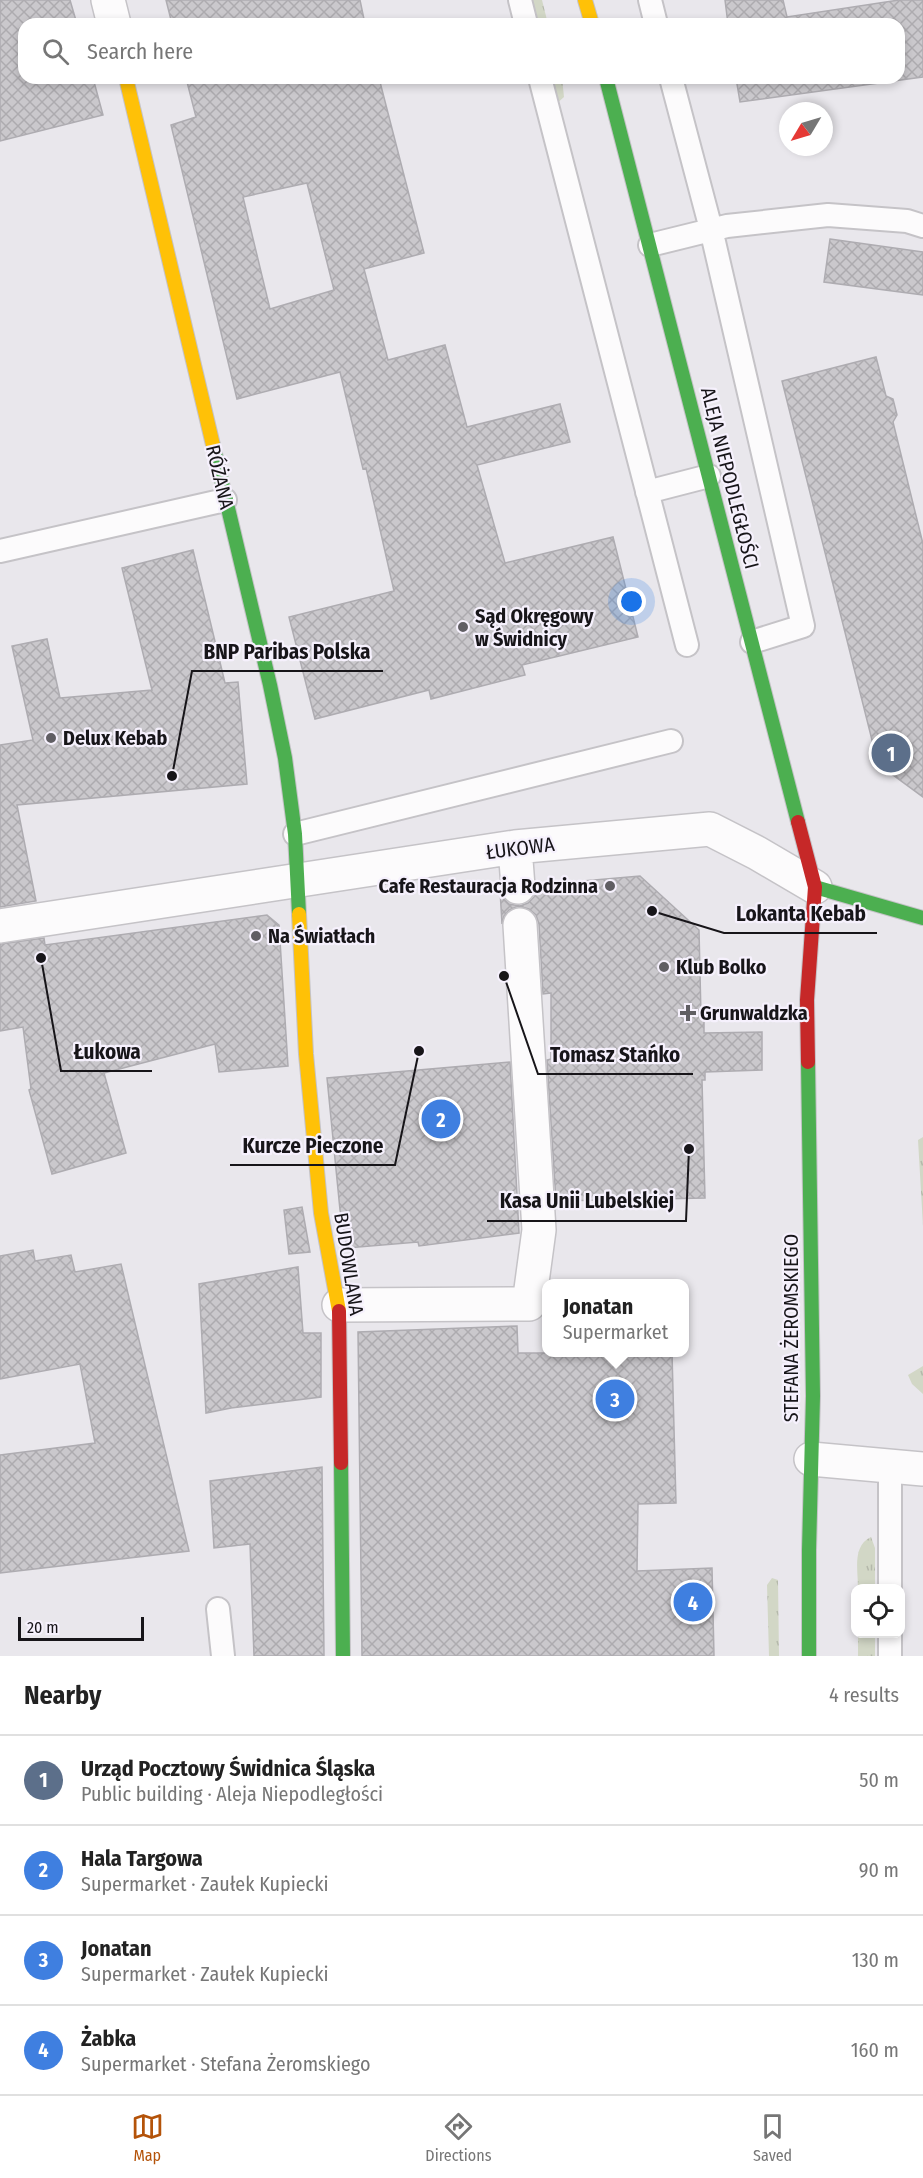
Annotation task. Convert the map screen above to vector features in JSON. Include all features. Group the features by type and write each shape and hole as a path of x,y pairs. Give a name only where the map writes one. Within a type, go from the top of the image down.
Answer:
{"street":[{"path":"108,0 112,18"},
{"path":"585,0 590,18"},
{"name":"RÓŻANA","path":"127,84 270,685 285,758 295,834 297,879"},
{"name":"ALEJA NIEPODLEGŁOŚCI","path":"608,84 815,888"},
{"name":"ŁUKOWA","path":"0,926 515,847 710,830 757,853 815,888"},
{"path":"515,847 518,887"},
{"name":"BUDOWLANA","path":"297,879 306,1054 321,1213 339,1305 343,1656"},
{"path":"815,888 923,918"},
{"name":"STEFANA ŻEROMSKIEGO","path":"809,1656 813,1396 807,1000 815,888"},
{"path":"339,1305 529,1304 539,1230 520,925"},
{"path":"811,1459 923,1469"}],"lane":[{"path":"520,0 524,18"},
{"path":"650,0 654,18"},
{"path":"542,84 687,645"},
{"path":"673,84 711,229 803,626 752,642"},
{"path":"650,245 711,229 828,215 907,221 923,226"},
{"path":"645,483 709,476"},
{"path":"0,551 225,500"},
{"path":"295,834 671,741"},
{"path":"890,1466 890,1584"},
{"path":"218,1609 223,1656"},
{"path":"890,1638 890,1656"}],"green space":[{"path":"528,0 542,0 546,18 532,18"},
{"path":"548,84 563,84 564,97 554,106"},
{"path":"923,1137 923,1226 918,1140"},
{"path":"923,1366 923,1394 912,1384 908,1375"},
{"path":"871,1537 875,1548 875,1584 858,1584 857,1559 865,1541"},
{"path":"772,1578 778,1580 779,1656 769,1656 767,1585"},
{"path":"858,1638 875,1638 875,1656 858,1656"}],"building":[{"path":"0,0 70,0 75,18 18,18 18,84 95,84 103,115 0,141"},
{"path":"166,0 360,0 364,18 170,18"},
{"path":"725,0 783,0 787,17 899,0 923,0 923,77 905,79 905,18 727,18"},
{"path":"188,84 381,84 424,253 364,269 388,360 445,345 467,427 560,404 570,442 477,465 505,563 613,537 638,637 522,665 525,675 431,699 429,690 315,719 289,617 394,591 366,468 363,469 340,372 237,399 171,125 196,117","holes":["307,183 334,290 270,309 243,197"]},
{"path":"737,84 872,84 740,102"},
{"path":"830,239 923,252 923,295 824,282"},
{"path":"876,357 886,396 893,399 897,415 893,422 923,544 923,797 878,764 782,381"},
{"path":"193,550 225,683 238,682 247,784 17,805 36,901 0,907 0,745 33,740 12,646 47,639 60,698 152,690 122,568"},
{"path":"640,876 699,930 701,1016 704,1016 704,1033 762,1032 762,1070 705,1072 705,1080 702,1080 705,1198 556,1201 547,1060 551,1059 551,993 543,994 539,924 536,915 529,909 518,906 509,910 502,924 500,890 503,898 509,904 520,906 528,903 535,896 537,885"},
{"path":"267,915 279,925 288,1066 219,1072 215,1044 104,1073 126,1153 52,1174 29,1090 31,1089 23,1027 0,1031 0,944 44,938 45,945"},
{"path":"510,1062 519,1233 419,1246 418,1242 347,1248 340,1210 327,1078"},
{"path":"302,1207 310,1252 289,1254 284,1210"},
{"path":"33,1250 35,1261 71,1255 75,1272 121,1264 189,1551 0,1573 0,1455 95,1443 80,1364 0,1379 0,1256"},
{"path":"298,1267 303,1333 321,1333 321,1397 206,1413 199,1284"},
{"path":"517,1326 518,1353 542,1353 542,1357 672,1357 676,1503 638,1504 637,1571 712,1568 714,1656 362,1656 358,1332"},
{"path":"322,1467 324,1656 254,1656 250,1544 214,1548 210,1481"}],"traffic: fast":[{"path":"608,84 798,822"},
{"path":"213,445 285,758 295,834 299,914"},
{"path":"815,887 923,918"},
{"path":"808,1062 813,1396 809,1656"},
{"path":"341,1463 343,1656"}],"traffic: slow":[{"path":"585,0 590,18"},
{"path":"127,84 213,445"},
{"path":"299,914 306,1054 321,1213 339,1311"}],"traffic: jam":[{"path":"798,822 815,887 807,1000 808,1062"},
{"path":"339,1311 341,1463"}],"place":[{"name":"Sąd Okręgowy w Świdnicy","path":"463,627"},
{"name":"Delux Kebab","path":"51,738"},
{"name":"Urząd Pocztowy Świdnica Śląska","path":"891,753"},
{"name":"BNP Paribas Polska","path":"172,776"},
{"name":"Cafe Restauracja Rodzinna","path":"610,886"},
{"name":"Lokanta Kebab","path":"652,911"},
{"name":"Na Światłach","path":"256,936"},
{"name":"Łukowa","path":"41,958"},
{"name":"Klub Bolko","path":"664,967"},
{"name":"Tomasz Stańko","path":"504,976"},
{"name":"Grunwaldzka","path":"688,1013"},
{"name":"Kurcze Pieczone","path":"419,1051"},
{"name":"Hala Targowa","path":"441,1119"},
{"name":"Kasa Unii Lubelskiej","path":"689,1149"},
{"name":"Jonatan","path":"615,1399"},
{"name":"Żabka","path":"693,1602"}]}
